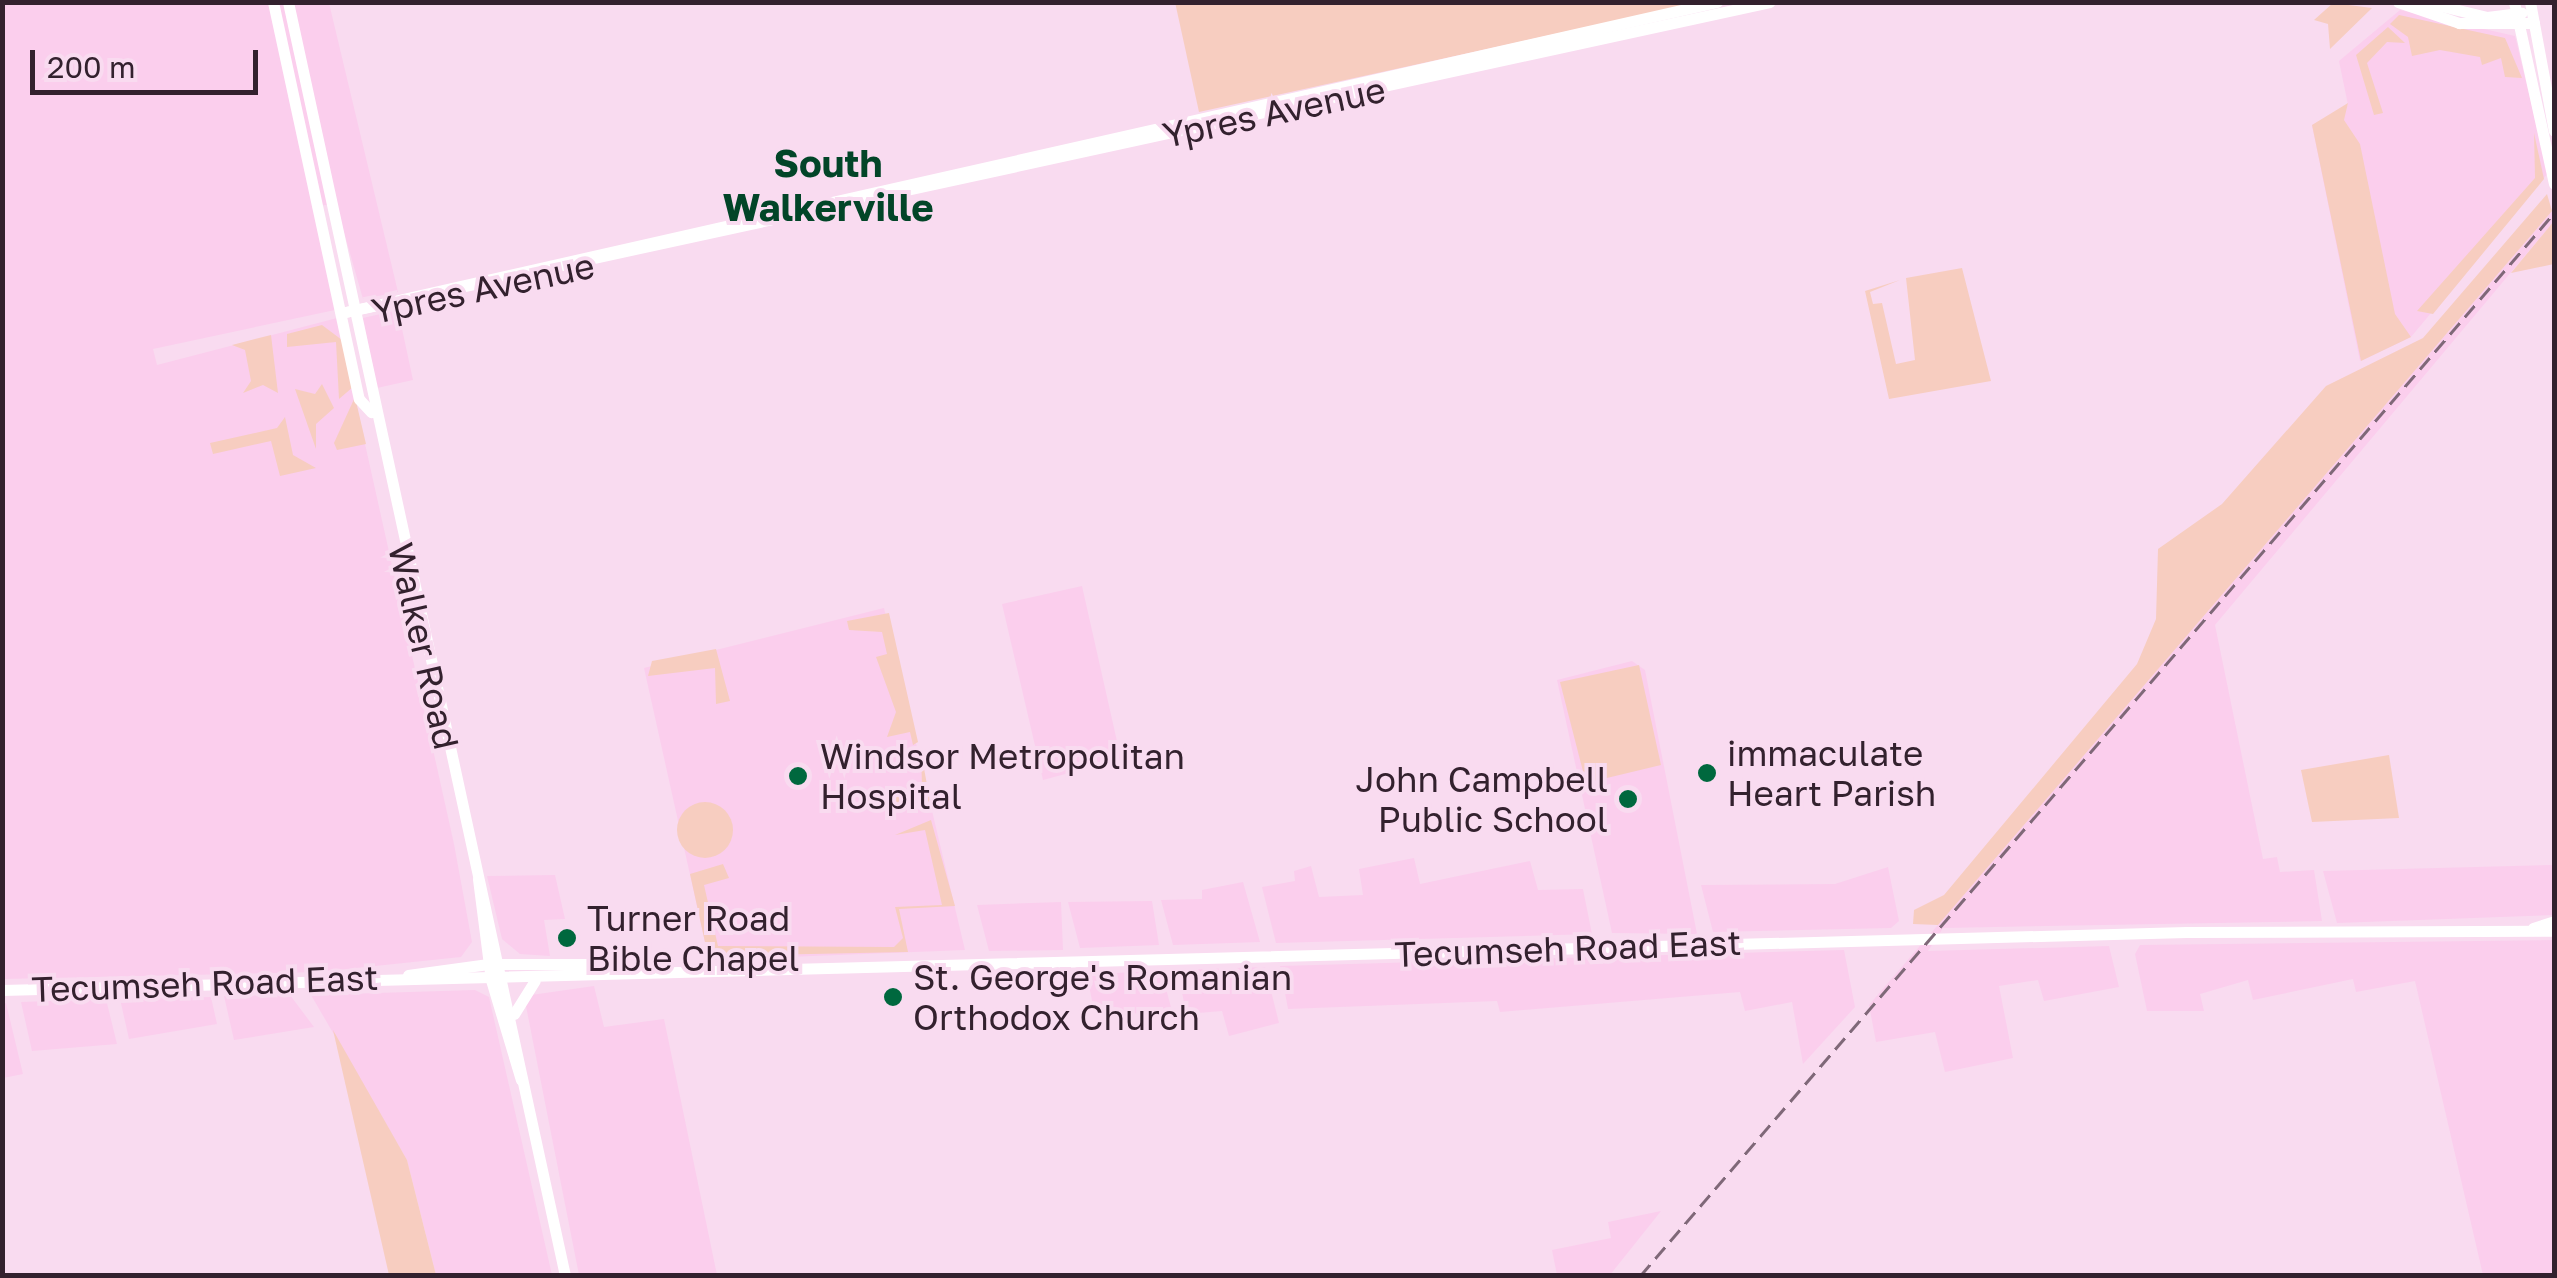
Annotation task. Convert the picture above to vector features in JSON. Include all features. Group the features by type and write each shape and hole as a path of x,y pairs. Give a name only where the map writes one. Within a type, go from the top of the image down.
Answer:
{"main road":[{"name":"Walker Road","path":"273,2 359,399 370,412"},
{"name":"Walker Road","path":"288,2 357,310 370,412 494,964 505,980 522,1080 565,1276"},
{"name":"Ypres Avenue","path":"357,310 1717,2"},
{"name":"Ypres Avenue","path":"341,313 1770,2"},
{"path":"2398,2 2459,23 2532,12 2554,131"},
{"path":"2424,2 2465,15 2516,14"},
{"path":"2516,14 2554,184"},
{"name":"Tecumseh Road East","path":"2533,928 2554,921"},
{"name":"Tecumseh Road East","path":"2,990 408,975 505,980 603,972 2533,928 2554,931"},
{"path":"458,966 488,933 505,949 540,964"},
{"name":"Walker Road","path":"494,964 490,980 522,1080"},
{"name":"Tecumseh Road East","path":"408,975 494,964 540,964 603,972"},
{"path":"513,1018 526,985 538,979"}],"shaded area":[{"path":"1175,2 1697,3 1199,112"},
{"path":"2,3 329,3 398,292 363,299 336,204 315,206 335,310 153,349 157,365 337,318 454,844 472,942 461,957 318,972 3,979"},
{"path":"2333,3 2372,8 2330,49 2328,24 2314,20"},
{"path":"2400,10 2515,36 2548,173 2411,337 2360,361 2312,125 2348,105 2339,61"},
{"path":"2399,15 2505,38 2522,78 2505,77 2501,58 2482,65 2480,57 2440,50 2412,56 2408,37 2390,24"},
{"path":"2388,27 2405,43 2387,42 2367,63 2383,113 2374,115 2356,55"},
{"path":"2348,103 2344,120 2360,144 2395,314 2411,337 2361,361 2312,125"},
{"path":"2534,133 2544,179 2433,314 2417,311 2535,178"},
{"path":"2547,194 2552,211 1938,925 1913,924 1914,910 1944,895 2137,664 2156,619 2158,549 2222,504 2326,386 2423,338"},
{"path":"2552,211 2554,221 2215,625 2263,859 2277,857 2280,872 2314,870 2322,921 1943,928 1928,951 2109,946 2119,987 2044,1001 2038,980 1999,986 2013,1058 1945,1072 1935,1032 1876,1042 1869,1005"},
{"path":"2554,221 2554,264 2511,273"},
{"path":"1962,268 1991,381 1889,399 1865,291 1900,280 1870,292 1873,304 1882,303 1896,364 1915,360 1906,278"},
{"path":"398,310 413,380 377,388 363,318"},
{"path":"322,325 342,340 353,387 339,399 336,342 287,347 287,334"},
{"path":"271,335 278,393 263,385 243,393 251,381 245,350 232,345"},
{"path":"322,384 334,408 316,424 316,449 295,389 315,394"},
{"path":"355,397 366,444 337,450 334,443"},
{"path":"285,417 293,455 316,468 280,476 271,441 213,454 210,443 277,428"},
{"path":"1082,586 1121,759 1043,780 1002,604"},
{"name":"Windsor Metropolitan Hospital","path":"884,608 965,950 709,960 644,668"},
{"path":"889,613 918,742 913,745 910,732 887,737 896,712 876,657 887,654 882,632 849,630 847,621"},
{"path":"716,649 730,701 716,704 715,668 648,676 652,661"},
{"name":"John Campbell Public School","path":"1632,661 1645,670 1697,934 1612,933 1557,680"},
{"path":"1639,665 1661,765 1586,783 1560,682"},
{"path":"921,752 930,801 888,814 897,793 922,786"},
{"path":"2389,755 2399,818 2312,822 2301,770"},
{"path":"705,802 725,810 733,830 725,850 705,858 685,850 677,830 685,810"},
{"path":"931,820 955,906 899,909 908,952 708,956 690,874 723,864 729,878 704,885 718,946 894,947 903,938 895,907 942,905 925,830 895,835"},
{"path":"1414,858 1420,884 1530,861 1538,890 1583,889 1592,934 1276,943 1262,887 1295,881 1294,871 1311,866 1319,897 1363,895 1359,869"},
{"path":"2554,865 2554,915 2337,923 2323,871"},
{"path":"1888,867 1899,921 1891,928 1713,932 1701,885 1835,884"},
{"path":"555,875 565,919 544,920 550,956 520,954 502,939 487,876"},
{"path":"1243,882 1260,942 1173,945 1161,900 1202,899 1202,890"},
{"path":"1152,901 1159,945 1080,948 1068,902"},
{"path":"1061,902 1063,950 989,951 977,905"},
{"path":"2554,940 2554,1276 2483,1275 2415,981 2356,992 2353,979 2253,1000 2248,980 2200,994 2204,1011 2147,1011 2135,954 2140,945"},
{"path":"1844,950 1855,1007 1803,1064 1792,1002 1745,1011 1740,992 1500,1012 1497,1001 1288,1009 1280,966"},
{"path":"1265,967 1279,1023 1229,1036 1222,1011 1186,1014 1178,970"},
{"path":"1161,970 1172,1011 1095,1016 1087,975"},
{"path":"594,986 604,1027 664,1019 717,1275 579,1275 524,996"},
{"path":"475,990 489,997 552,1275 436,1275 407,1160 311,995"},
{"path":"290,995 314,1027 234,1040 224,996"},
{"path":"211,997 217,1024 129,1039 120,999"},
{"path":"106,999 117,1044 32,1051 21,1002"},
{"path":"6,1003 23,1074 3,1078 2,1004"},
{"path":"333,1030 407,1160 436,1275 389,1275"},
{"path":"1661,1211 1610,1275 1557,1275 1552,1250 1611,1238 1608,1222"}],"railway":[{"path":"1640,1276 2554,213"}],"place":[{"name":"immaculate Heart Parish","path":"1707,773"},
{"name":"Windsor Metropolitan Hospital","path":"798,776"},
{"name":"John Campbell Public School","path":"1628,799"},
{"name":"Turner Road Bible Chapel","path":"567,938"},
{"name":"St. George's Romanian Orthodox Church","path":"893,997"}],"district":[{"name":"South Walkerville","path":"828,185"}]}
